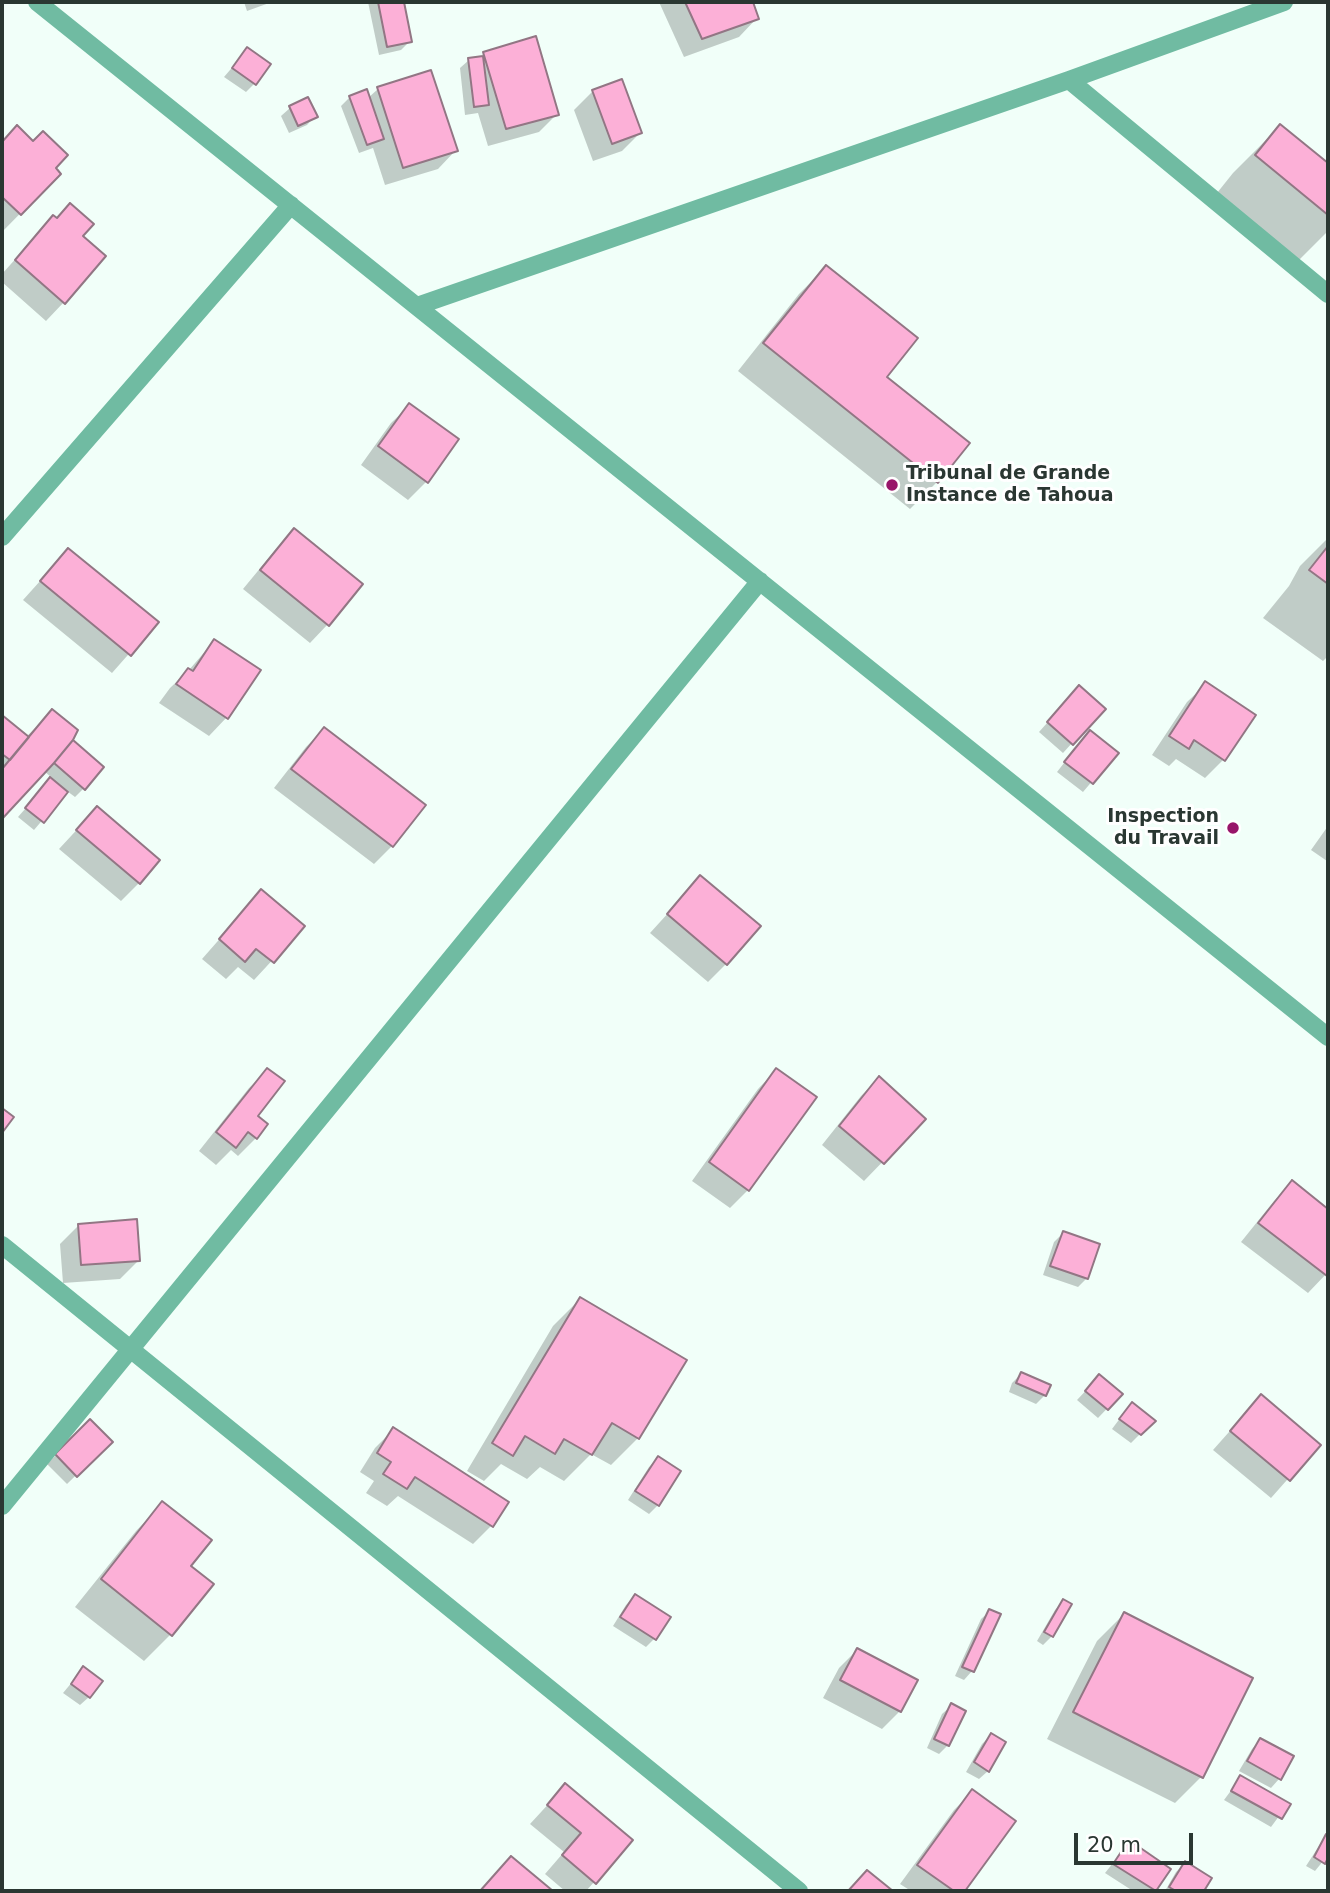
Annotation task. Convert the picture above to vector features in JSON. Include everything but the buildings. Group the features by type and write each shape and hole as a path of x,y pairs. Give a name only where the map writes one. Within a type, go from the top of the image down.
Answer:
{"street":[{"path":"37,2 1328,1037"},
{"path":"416,306 1069,80 1284,2"},
{"path":"1069,80 1328,294"},
{"path":"2,537 291,205"},
{"path":"2,1506 760,581"},
{"path":"2,1245 799,1891"}],"place":[{"name":"Tribunal de Grande Instance de Tahoua","path":"892,485"},
{"name":"Inspection du Travail","path":"1233,828"}]}
